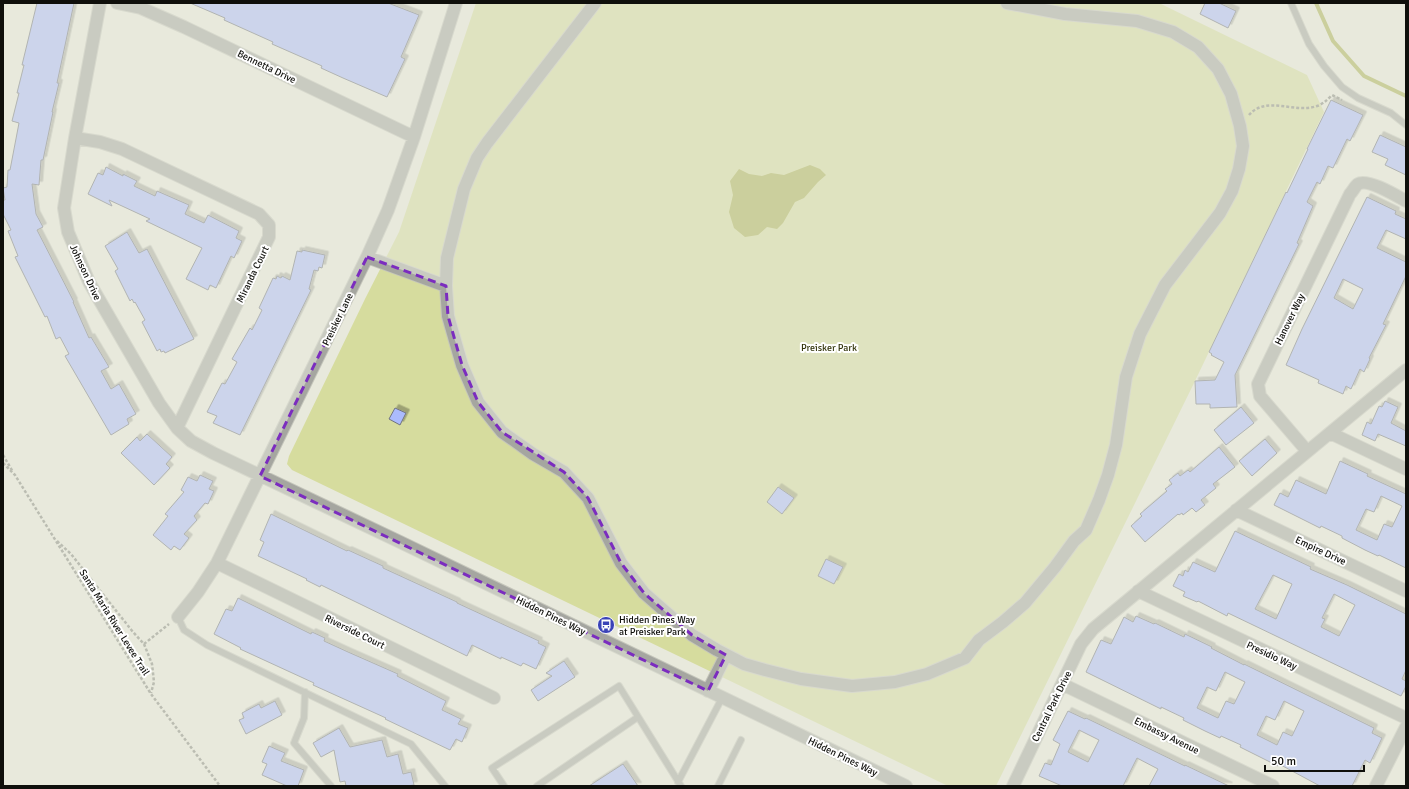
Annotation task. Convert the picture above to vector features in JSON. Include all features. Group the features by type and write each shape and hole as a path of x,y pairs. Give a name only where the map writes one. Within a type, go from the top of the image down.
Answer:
{"street":[{"name":"Johnson Drive","path":"100,3 75,138 64,208 68,232 89,282 159,403 177,428 191,441 260,476"},
{"name":"Bennetta Drive","path":"117,3 141,8 184,26 414,137"},
{"name":"Preisker Lane","path":"178,617 198,592 217,563 367,257 388,210 414,137 456,3"},
{"path":"596,3 487,143 477,158 464,189 447,258 446,286 448,316 462,365 478,402 502,432 533,454 564,472 588,498 621,563 644,593 692,635 744,664 802,679 852,686 895,682 927,674 965,658 979,640 1025,603 1055,567 1074,541 1086,530 1108,475 1116,445 1126,377 1140,334 1165,285 1211,227 1220,213 1232,191 1239,169 1243,146 1240,126 1231,94 1218,69 1198,47 1173,32 1137,21 1065,14 1007,3"},
{"name":"Miranda Court","path":"75,138 100,142 122,149 259,214 269,224 269,237 177,428"},
{"name":"Hanover Way","path":"1307,452 1260,396 1258,384 1350,194 1358,184 1362,182 1372,184 1406,201"},
{"path":"367,257 446,286"},
{"name":"Central Park Drive","path":"1013,786 1080,644 1093,629 1406,370"},
{"path":"1330,433 1406,469"},
{"name":"Hidden Pines Way","path":"260,476 407,545 708,691 886,782 906,786"},
{"name":"Empire Drive","path":"1236,510 1406,591"},
{"name":"Riverside Court","path":"217,563 494,698"},
{"name":"Presidio Way","path":"1138,591 1406,718"},
{"path":"708,691 726,655"},
{"name":"Embassy Avenue","path":"1062,684 1273,786"},
{"path":"1376,786 1406,727"}],"lane":[{"path":"1291,3 1309,44 1324,66 1342,87 1358,98 1391,114 1406,125"},
{"path":"178,617 184,630 208,645 410,744 445,786"},
{"path":"504,786 492,768 619,686 679,784"},
{"path":"305,692 304,718 294,743 331,786"},
{"path":"679,784 722,698"},
{"path":"537,786 638,717"},
{"path":"718,786 741,740"}],"path":[{"path":"1240,126 1253,111 1264,105 1304,108 1316,107 1325,102 1332,95 1346,102"},
{"path":"3,455 15,475"},
{"name":"Santa Maria River Levee Trail","path":"3,463 15,475 151,694 220,786"},
{"path":"54,538 71,554 144,644 152,664 154,682 151,694"},
{"path":"144,644 178,617"}],"highlighted area":[{"path":"367,257 446,286 448,316 462,365 478,402 502,432 564,472 588,498 621,563 644,593 692,635 726,655 708,691 260,476"}],"green space":[{"name":"Preisker Park","path":"476,3 1159,3 1307,75 1324,112 1195,381 996,786 948,786 292,470 287,464 289,456 399,232"}],"shaded area":[{"path":"810,165 820,169 826,175 804,198 795,202 783,223 777,229 767,227 758,235 745,237 734,228 729,212 733,195 730,181 739,169 749,174 762,176 771,173 784,175"}],"building":[{"path":"37,3 74,3 43,160 41,160 39,185 32,184 36,214 43,227 37,230 74,302 89,338 91,337 109,367 101,371 111,389 119,384 136,414 127,419 129,424 111,435 65,356 69,354 60,337 56,339 47,316 45,317 15,257 18,256 8,231 11,230 3,214 3,200 5,200 3,188 7,187 8,170 10,170 19,123 12,121 24,65 22,65"},
{"path":"190,3 388,3 419,15 401,57 405,59 387,97 321,68 322,66 272,44 273,42 224,20 225,18"},
{"path":"1205,3 1219,3 1236,11 1228,28 1200,14"},
{"path":"1331,100 1363,115 1350,141 1347,139 1333,168 1328,166 1320,184 1317,182 1307,202 1313,206 1297,243 1299,244 1235,375 1237,407 1210,408 1210,404 1196,404 1195,381 1215,380 1224,362 1211,355 1212,354 1209,352"},
{"path":"1380,135 1406,147 1406,175 1385,165 1388,159 1372,152"},
{"path":"106,167 123,176 123,174 137,181 134,186 155,196 157,191 189,205 185,214 204,223 208,215 239,231 236,238 242,241 234,258 231,256 216,288 210,285 208,290 186,279 202,248 146,221 150,219 109,200 112,206 88,194 98,173 103,175"},
{"path":"1367,197 1396,211 1395,214 1406,219 1406,239 1386,230 1377,248 1406,262 1406,276 1383,324 1386,325 1369,358 1370,359 1364,372 1360,369 1351,389 1346,386 1343,394 1318,383 1319,380 1286,365 1302,329","holes":["1343,279 1363,289 1353,309 1334,298"]},
{"path":"127,232 139,253 147,249 194,339 165,353 164,351 161,352 160,349 157,351 142,322 145,320 135,302 134,303 132,299 130,301 115,271 118,269 105,246"},
{"path":"302,250 325,255 322,268 319,267 318,271 314,270 309,289 311,290 240,435 213,423 217,416 207,412 222,383 225,384 237,362 232,359 250,328 252,330 262,310 259,308 273,278 276,279 277,276 281,278 282,276 290,280 297,251 302,252"},
{"path":"1385,401 1398,407 1391,423 1406,431 1406,446 1378,434 1375,441 1362,435 1367,422 1371,424 1379,406 1382,407"},
{"path":"1241,407 1254,423 1226,445 1214,430"},
{"path":"395,408 406,413 400,425 389,419"},
{"path":"147,434 172,457 166,464 170,468 154,485 121,453 137,437 140,441"},
{"path":"1265,439 1277,453 1252,476 1239,461"},
{"path":"1219,447 1235,467 1213,484 1216,488 1201,500 1205,505 1196,512 1192,508 1183,515 1182,513 1179,515 1178,514 1145,542 1131,526 1142,516 1140,514 1167,491 1165,489 1172,484 1169,480 1178,473 1180,476 1188,470 1190,472"},
{"path":"1340,461 1368,474 1367,476 1406,494 1406,568 1365,550 1342,538 1342,536 1321,526 1320,528 1274,505 1280,493 1288,497 1296,480 1326,494","holes":["1381,496 1402,506 1392,527 1384,524 1377,540 1356,530 1366,509 1374,512"]},
{"path":"200,475 213,481 209,489 214,491 208,504 205,503 194,516 197,520 184,534 189,538 180,550 174,546 171,550 153,535 168,516 165,514 184,492 181,490 188,477 197,481"},
{"path":"778,487 794,498 782,514 767,502"},
{"path":"271,514 539,641 538,643 546,647 536,669 523,663 521,666 501,657 501,659 472,645 467,656 321,585 320,587 306,580 307,579 258,556 264,542 260,540"},
{"path":"1235,531 1311,567 1310,569 1347,585 1406,614 1406,670 1402,679 1406,681 1406,686 1401,696 1228,613 1227,616 1198,601 1197,602 1183,596 1185,592 1173,586 1179,574 1183,576 1185,570 1188,572 1193,562 1215,572","holes":["1273,575 1292,584 1276,619 1255,609","1334,594 1355,605 1339,636 1321,627 1325,619 1322,618"]},
{"path":"826,559 843,567 834,584 818,576"},
{"path":"238,598 311,634 312,632 325,638 324,641 398,674 397,676 446,701 442,710 461,719 458,724 468,728 462,742 456,739 450,750 385,719 386,718 313,685 314,683 240,649 241,648 214,634 226,609 232,611"},
{"path":"1136,616 1154,624 1155,623 1184,637 1185,634 1244,665 1374,728 1372,733 1382,738 1370,763 1365,760 1352,786 1320,786 1279,764 1278,766 1240,747 1241,745 1205,731 1183,720 1184,718 1161,707 1161,709 1086,672 1101,640 1111,644 1124,617 1133,622","holes":["1225,672 1245,682 1234,704 1226,701 1218,718 1197,708 1207,687 1216,691","1284,701 1304,711 1292,736 1283,732 1277,745 1257,735 1266,716 1275,720"]},
{"path":"564,661 575,677 538,701 531,690 552,676 546,673"},
{"path":"275,701 282,715 246,734 239,720 244,718 242,713 259,704 261,708"},
{"path":"1068,711 1085,719 1086,718 1229,786 1149,786 1158,769 1137,758 1123,786 1062,786 1039,776 1045,763 1051,765 1060,744 1053,740","holes":["1079,730 1099,740 1088,762 1068,752"]},
{"path":"339,728 350,747 382,740 387,757 398,754 403,774 411,772 414,785 346,786 345,781 340,782 334,750 321,757 313,743"},
{"path":"269,746 285,753 281,761 304,770 298,786 287,786 262,775 267,764 262,762"},
{"path":"623,764 638,786 589,786"}],"waterway":[{"path":"1316,3 1333,41 1364,76 1406,96"}],"place":[{"name":"Hidden Pines Way at Preisker Park","path":"606,625"}]}
